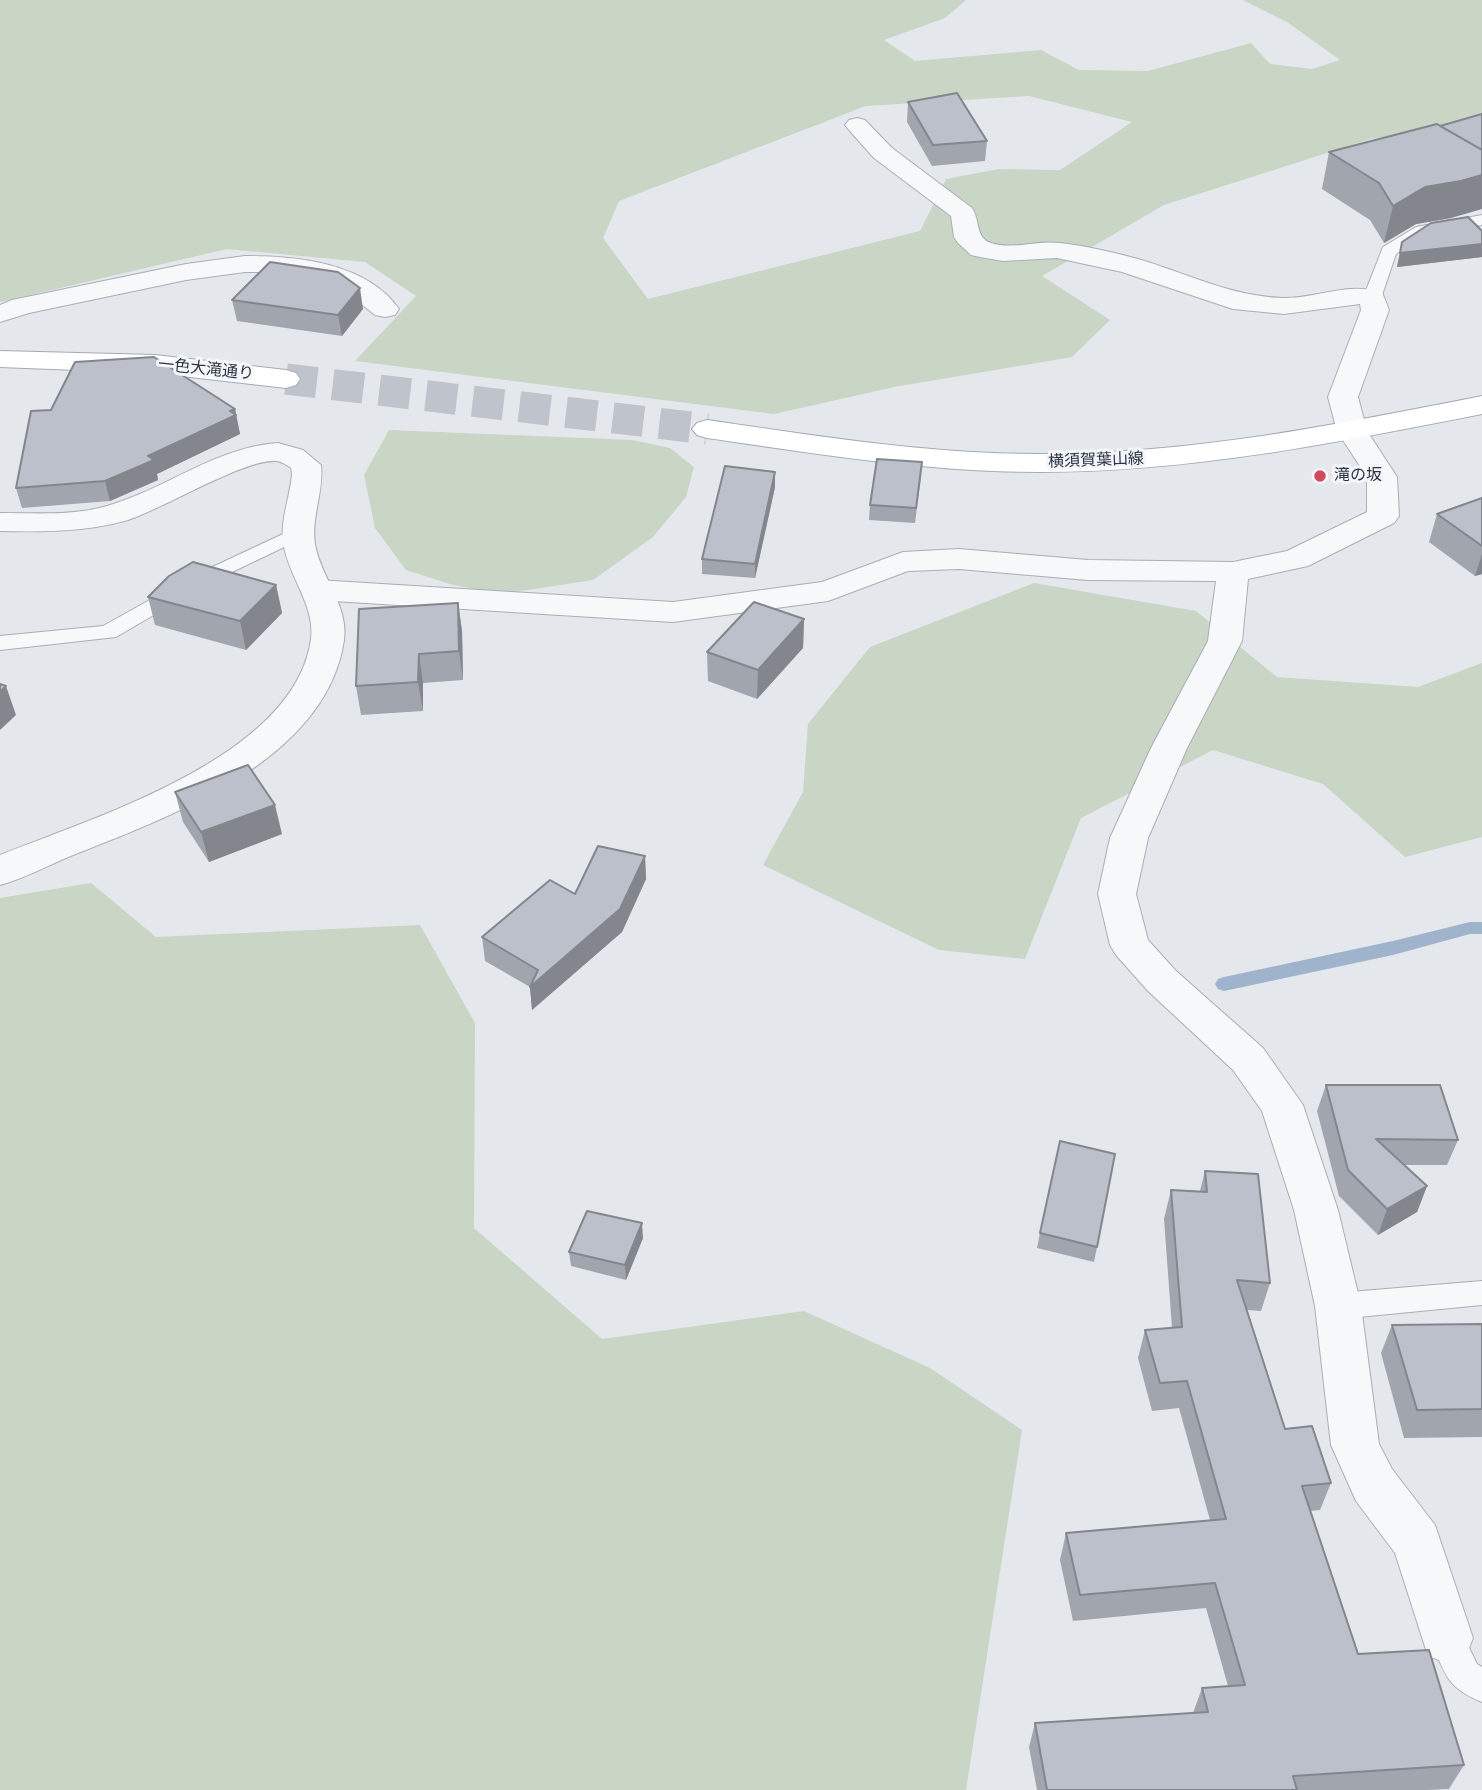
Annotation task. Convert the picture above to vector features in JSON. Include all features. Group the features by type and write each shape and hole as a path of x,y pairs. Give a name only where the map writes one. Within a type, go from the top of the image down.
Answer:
{"main road":[{"name":"一色大滝通り","path":"0,359 155,364 286,379"},
{"name":"横須賀葉山線","path":"707,429 958,461 1040,463 1135,460 1243,450 1482,405"}],"street":[{"path":"317,590 673,612 828,591 903,562 959,559 1088,570 1233,572 1297,559 1383,516 1382,477 1352,431 1343,397 1375,310 1372,298 1354,295 1284,306 1233,301 1129,265 1057,250 1003,253 980,248 967,237 963,213 883,153 857,125"},
{"path":"0,314 22,306 200,267 261,264 302,266 334,275 367,293 385,309"},
{"path":"0,522 69,522 116,513 153,500 255,454 276,451 294,456 306,465 308,476 298,533 301,551 317,590 328,634 317,678 290,720 248,756 188,791 0,872"},
{"path":"1233,572 1225,641 1168,748 1129,838 1117,894 1130,946 1162,981 1248,1059 1282,1105 1316,1210 1338,1306 1355,1445 1374,1485 1417,1542 1447,1638"}],"lane":[{"path":"1372,298 1389,251 1422,230 1482,220"},
{"path":"0,643 108,632 198,581 298,533"},
{"path":"1338,1306 1482,1293"},
{"path":"1447,1638 1465,1676 1482,1685"}],"green space":[{"path":"0,0 966,0 945,18 884,40 915,61 1041,50 1079,70 1148,71 1251,43 1270,64 1312,69 1340,60 1287,22 1243,0 1482,0 1482,121 1371,139 1164,205 1042,276 1110,320 1072,357 894,387 774,414 355,361 416,296 365,262 227,249 0,302","holes":["1029,96 1132,122 1060,170 999,169 946,179 920,231 648,299 603,238 619,201 866,106"]},
{"path":"389,430 632,440 670,448 694,467 686,497 653,537 593,580 501,594 453,585 406,570 375,528 364,475"},
{"path":"1034,583 1196,611 1277,677 1418,687 1482,663 1482,837 1405,857 1323,784 1213,750 1081,818 1025,959 939,950 763,865 803,792 808,724 870,647"},
{"path":"91,883 156,937 420,925 475,1023 474,1228 602,1339 804,1311 930,1368 1022,1430 966,1790 0,1790 0,898"}],"building":[{"path":"957,93 987,141 933,145 908,102"},
{"path":"1482,114 1482,150 1440,126"},
{"path":"1437,124 1482,150 1482,175 1425,187 1393,206 1379,183 1329,152"},
{"path":"1468,217 1482,231 1482,244 1400,253 1402,242 1431,223"},
{"path":"270,262 338,272 360,288 338,315 232,300"},
{"path":"154,357 235,409 230,411 236,415 148,456 154,460 105,481 16,488 31,411 51,410 75,362"},
{"path":"877,459 922,462 916,508 870,505"},
{"path":"725,466 775,472 755,564 702,559"},
{"path":"1482,498 1482,546 1437,514"},
{"path":"193,562 276,585 240,621 148,597 169,576"},
{"path":"754,602 804,619 758,670 707,652"},
{"path":"458,603 459,651 419,654 418,682 356,686 359,609"},
{"path":"248,765 275,805 201,832 175,792"},
{"path":"598,846 645,856 620,909 530,987 538,970 482,937 550,880 575,894"},
{"path":"1326,1085 1440,1085 1458,1140 1376,1139 1427,1186 1387,1209 1348,1170"},
{"path":"1060,1141 1115,1154 1097,1247 1040,1233"},
{"path":"1205,1171 1258,1174 1270,1283 1237,1280 1285,1429 1312,1426 1331,1483 1302,1486 1358,1654 1429,1650 1464,1765 1293,1776 1297,1790 1047,1790 1035,1723 1208,1712 1202,1688 1245,1685 1215,1583 1080,1595 1066,1533 1226,1519 1187,1381 1160,1383 1145,1330 1182,1327 1171,1190 1207,1192"},
{"path":"587,1211 642,1223 625,1265 569,1252"},
{"path":"1482,1324 1482,1409 1417,1410 1392,1325"}],"waterway":[{"path":"1224,984 1393,948 1470,928 1482,928"}],"tunnel":[{"path":"286,379 707,429"}],"place":[{"name":"滝の坂","path":"1320,476"}]}
